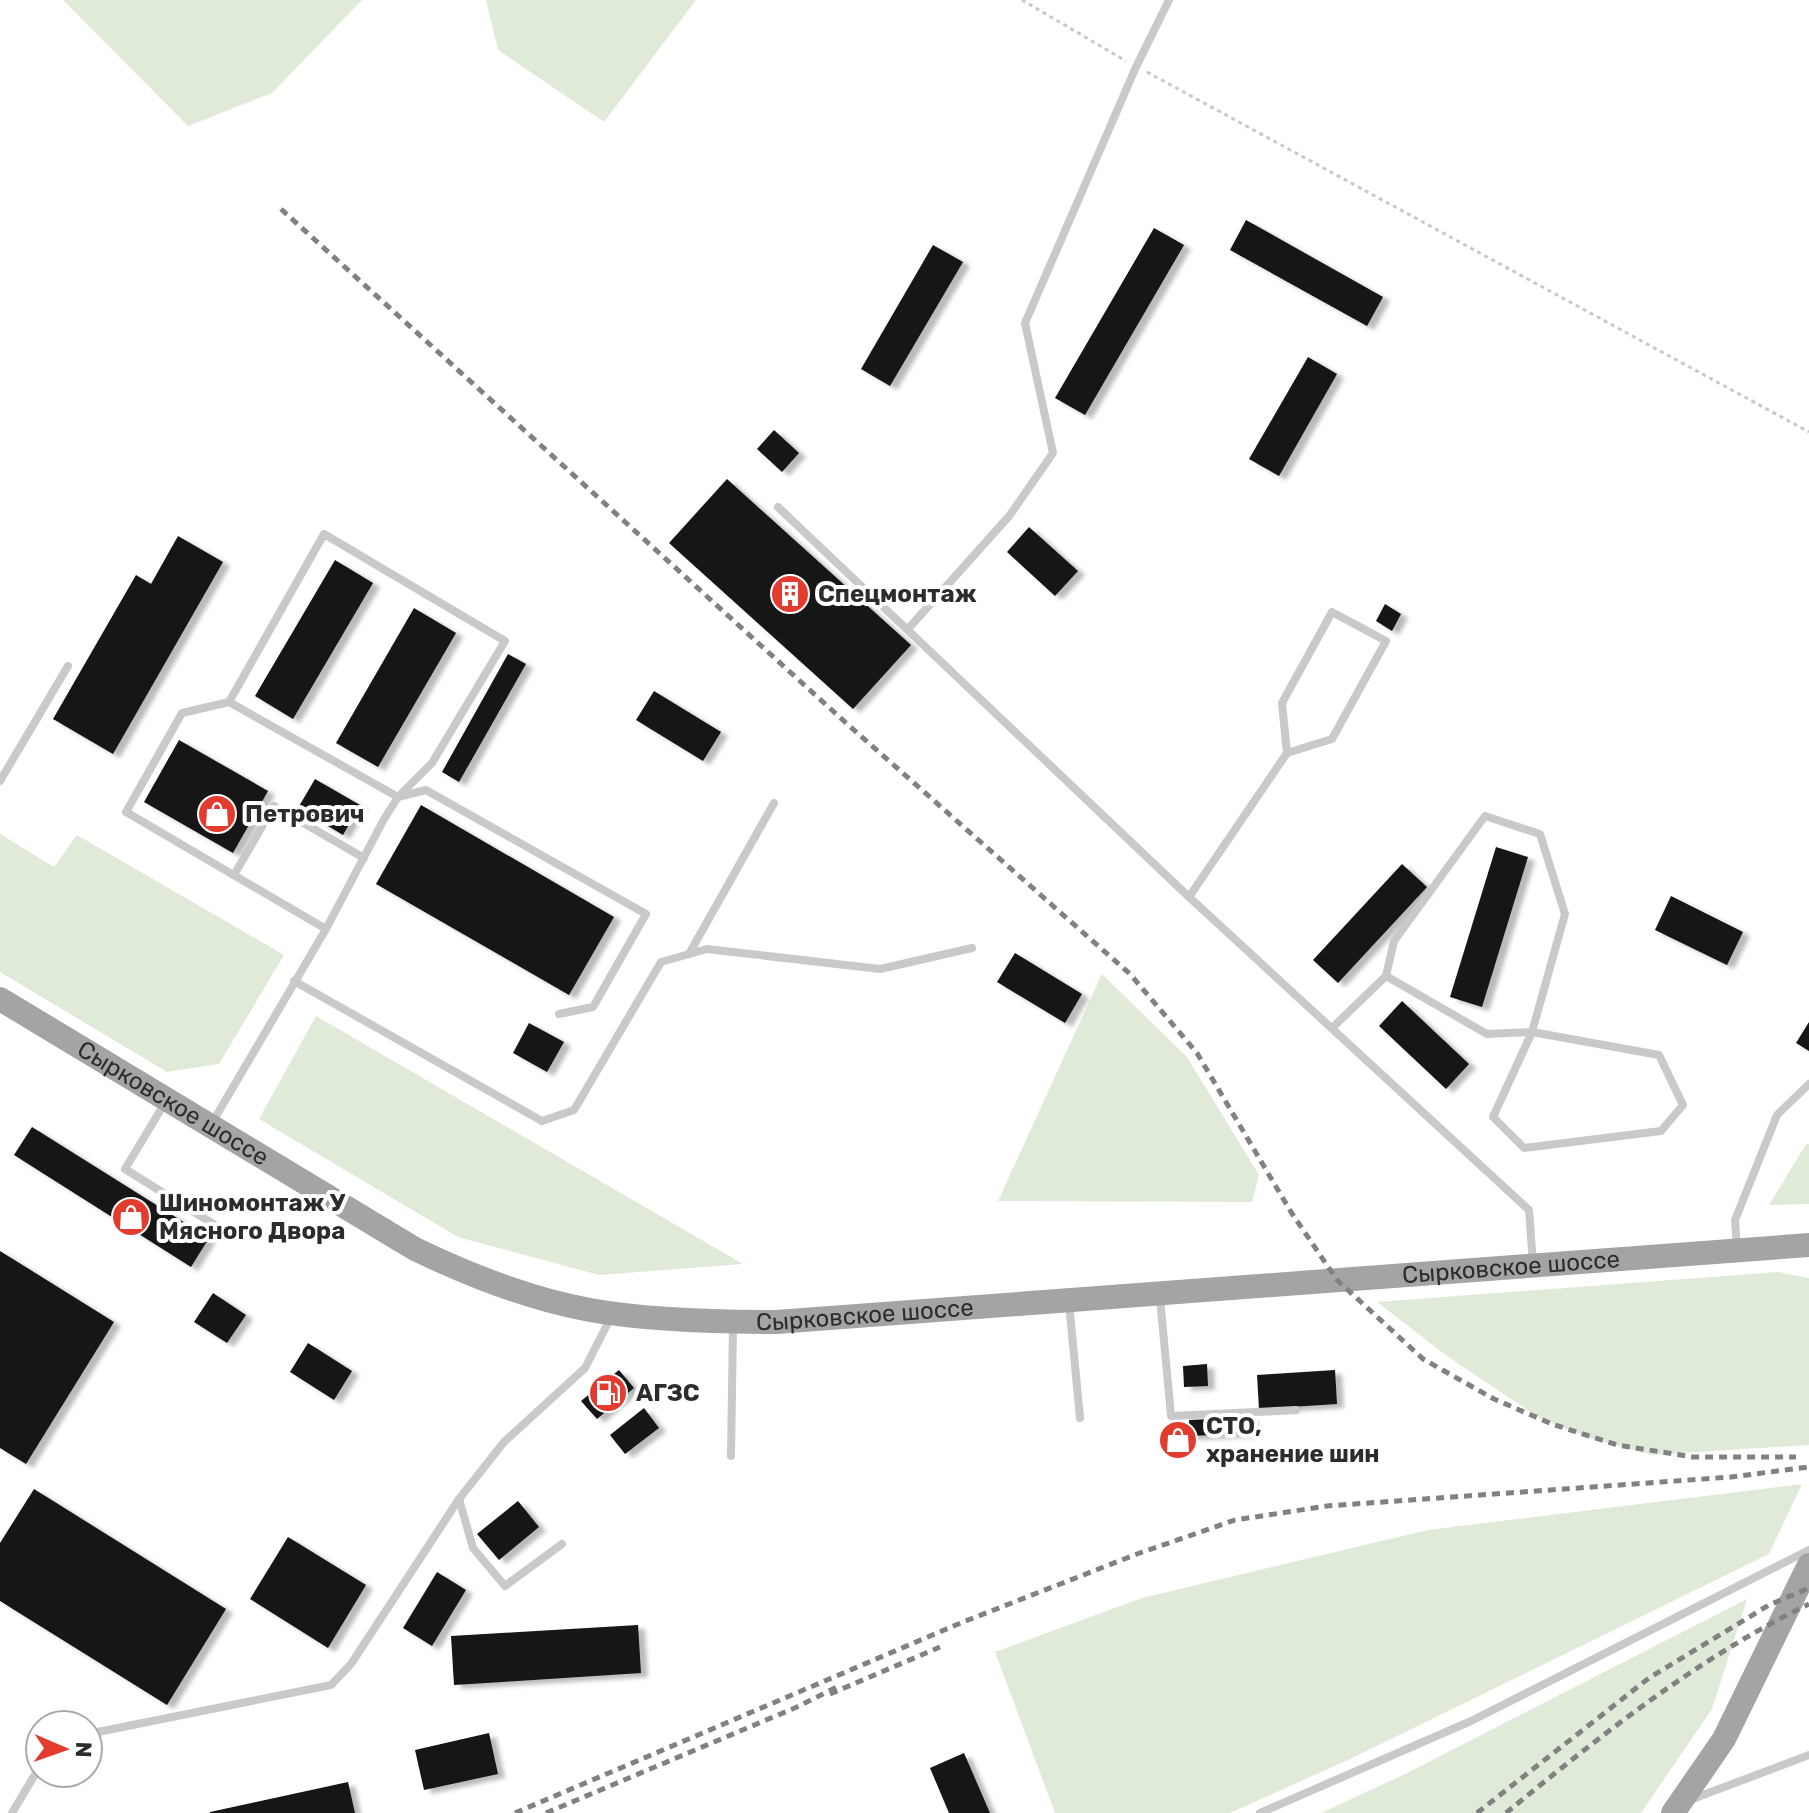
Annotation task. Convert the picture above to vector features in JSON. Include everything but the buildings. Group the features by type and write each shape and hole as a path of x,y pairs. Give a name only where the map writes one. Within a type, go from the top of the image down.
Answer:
{"main road":[{"name":"Сырковское шоссе","path":"0,999 415,1249 466,1273 547,1300 613,1313 776,1322 1737,1250 1802,1248"},
{"path":"1677,1808 1724,1739 1809,1565"}],"lane":[{"path":"908,629 1010,515 1053,453 1025,323 1136,67 1169,0"},
{"path":"778,507 1189,897 1529,1210 1533,1265"},
{"path":"210,1127 326,929 398,797 432,763 505,641 324,534 229,702"},
{"path":"1189,897 1287,753 1332,739 1386,641 1332,612 1282,703 1287,753"},
{"path":"0,781 68,666"},
{"path":"326,929 126,812 182,713 229,702 398,797 426,790 646,914 593,1007 559,1014"},
{"path":"689,954 774,803"},
{"path":"234,875 274,806 364,858"},
{"path":"1332,1028 1386,976 1394,941 1485,816 1540,834 1565,914 1532,1032 1493,1117 1524,1148 1661,1131 1683,1105 1659,1055 1532,1032 1487,1034 1386,976"},
{"path":"294,981 542,1121 574,1110 661,962 707,949 880,969 972,948"},
{"path":"1737,1250 1735,1220 1777,1115 1809,1084"},
{"path":"166,1100 125,1169 231,1235"},
{"path":"1160,1295 1171,1416 1296,1410"},
{"path":"1069,1301 1080,1418"},
{"path":"104,1731 331,1685 351,1664 459,1499 504,1442 585,1368 613,1313"},
{"path":"731,1456 733,1322"},
{"path":"459,1499 473,1548 505,1586 562,1544"},
{"path":"1260,1813 1471,1721 1809,1550"},
{"path":"1677,1808 1809,1755"},
{"path":"12,1813 26,1789"}],"path":[{"path":"1022,0 1136,67 1809,432"}],"green space":[{"path":"63,0 362,0 272,93 188,126"},
{"path":"486,0 696,0 604,122 498,50"},
{"path":"0,834 54,867 77,835 284,955 219,1064 167,1072 0,972"},
{"path":"1102,974 1187,1057 1259,1175 1252,1202 998,1201"},
{"path":"316,1016 743,1264 599,1275 458,1237 259,1119"},
{"path":"1806,1144 1809,1144 1809,1204 1769,1205"},
{"path":"1778,1272 1809,1278 1809,1445 1652,1455 1590,1438 1541,1419 1447,1356 1377,1302"},
{"path":"1802,1484 1769,1554 1348,1760 1230,1813 1055,1813 995,1652 1142,1598 1428,1530"},
{"path":"1747,1599 1712,1709 1641,1813 1321,1813 1405,1774"}],"railway":[{"path":"281,209 845,722 1130,974 1197,1053 1291,1212 1337,1280 1423,1359 1494,1399 1552,1424 1617,1445 1693,1457 1796,1457"},
{"path":"515,1813 963,1622 1137,1554 1235,1520 1327,1506 1731,1477 1809,1467"},
{"path":"1477,1813 1649,1678 1769,1605 1809,1588"},
{"path":"1506,1813 1614,1727 1690,1673 1728,1648 1809,1604"},
{"path":"830,1694 940,1647"},
{"path":"546,1813 797,1707 839,1686"}],"place":[{"name":"Спецмонтаж","path":"790,594"},
{"name":"Петрович","path":"217,814"},
{"name":"Шиномонтаж У Мясного Двора","path":"131,1217"},
{"name":"АГЗС","path":"608,1393"},
{"name":"СТО, хранение шин","path":"1178,1440"}]}
